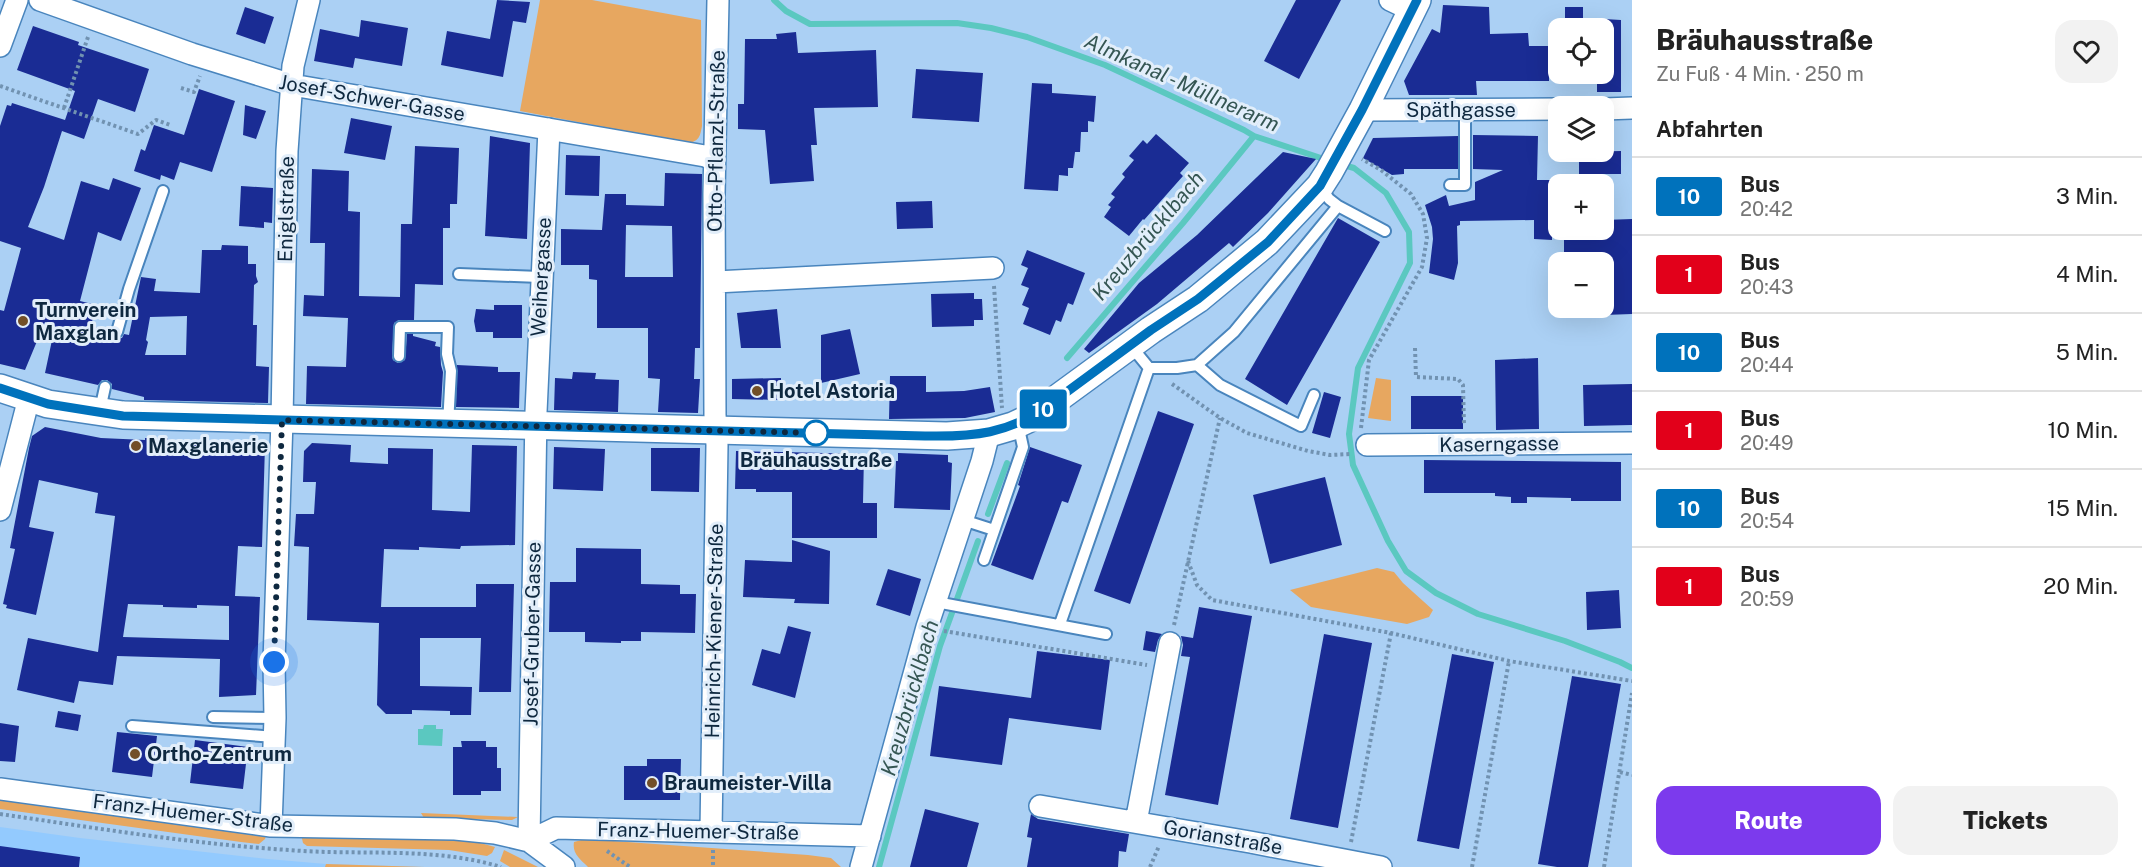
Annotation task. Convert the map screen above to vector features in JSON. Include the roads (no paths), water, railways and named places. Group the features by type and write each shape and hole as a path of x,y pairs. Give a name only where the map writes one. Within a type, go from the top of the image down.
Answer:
{"street":[{"path":"0,46 17,0"},
{"name":"Josef-Schwer-Gasse","path":"39,0 206,59 292,85 705,156 714,160"},
{"name":"Eniglstraße","path":"271,826 287,151 293,66 309,0"},
{"name":"Otto-Pflanzl-Straße","path":"716,430 714,160 718,0"},
{"path":"0,388 48,404 103,400 123,416 958,436 1032,417 1198,299 1268,242 1336,167 1406,3"},
{"path":"1614,108 1632,108"},
{"name":"Späthgasse","path":"1362,110 1548,109"},
{"name":"Weihergasse","path":"535,426 540,277 549,129"},
{"path":"716,282 993,268"},
{"path":"0,510 29,398"},
{"path":"861,867 948,604 963,520 1003,424"},
{"name":"Josef-Gruber-Gasse","path":"529,841 535,426"},
{"name":"Heinrich-Kiener-Straße","path":"712,840 716,430"},
{"name":"Kaserngasse","path":"1367,446 1632,443"},
{"name":"Gorianstraße","path":"1136,822 1170,643"},
{"name":"Franz-Huemer-Straße","path":"0,789 271,826 455,829 495,833 529,841 564,867"},
{"name":"Gorianstraße","path":"1040,806 1381,867"},
{"name":"Franz-Huemer-Straße","path":"529,841 556,828 712,840 870,836"}],"lane":[{"path":"1449,185 1465,185 1465,110"},
{"path":"1336,167 1329,199 1384,231"},
{"path":"117,333 129,289 163,191"},
{"path":"1149,368 1197,365 1234,332 1338,206"},
{"path":"459,274 540,277"},
{"path":"399,356 400,327 448,327 447,354 451,371 448,424"},
{"path":"1131,345 1149,368"},
{"path":"1197,365 1220,385 1300,426 1314,395"},
{"path":"1060,624 1149,368"},
{"path":"984,560 1023,447 1003,424"},
{"path":"963,520 994,530"},
{"path":"948,604 1106,634"},
{"path":"213,717 275,728"},
{"path":"132,726 275,728"}],"waterway":[{"name":"Almkanal - Müllnerarm","path":"774,0 786,11 810,24 957,23 1027,37 1105,65 1254,136 1327,160"},
{"name":"Kreuzbrücklbach","path":"1067,358 1254,136"},
{"name":"Almkanal - Müllnerarm","path":"1340,164 1354,168 1386,193 1409,232 1410,263 1358,368 1349,434 1353,465 1388,541 1406,571 1436,593 1478,614 1565,641 1632,668"},
{"name":"Kreuzbrücklbach","path":"988,514 1007,463"},
{"name":"Kreuzbrücklbach","path":"879,867 940,646 978,541"}],"place":[{"name":"Turnverein Maxglan","path":"23,321"},
{"name":"Hotel Astoria","path":"757,391"},
{"name":"Bräuhausstraße","path":"816,433"},
{"name":"Maxglanerie","path":"136,446"},
{"name":"Ortho-Zentrum","path":"135,754"},
{"name":"Braumeister-Villa","path":"652,783"}]}
